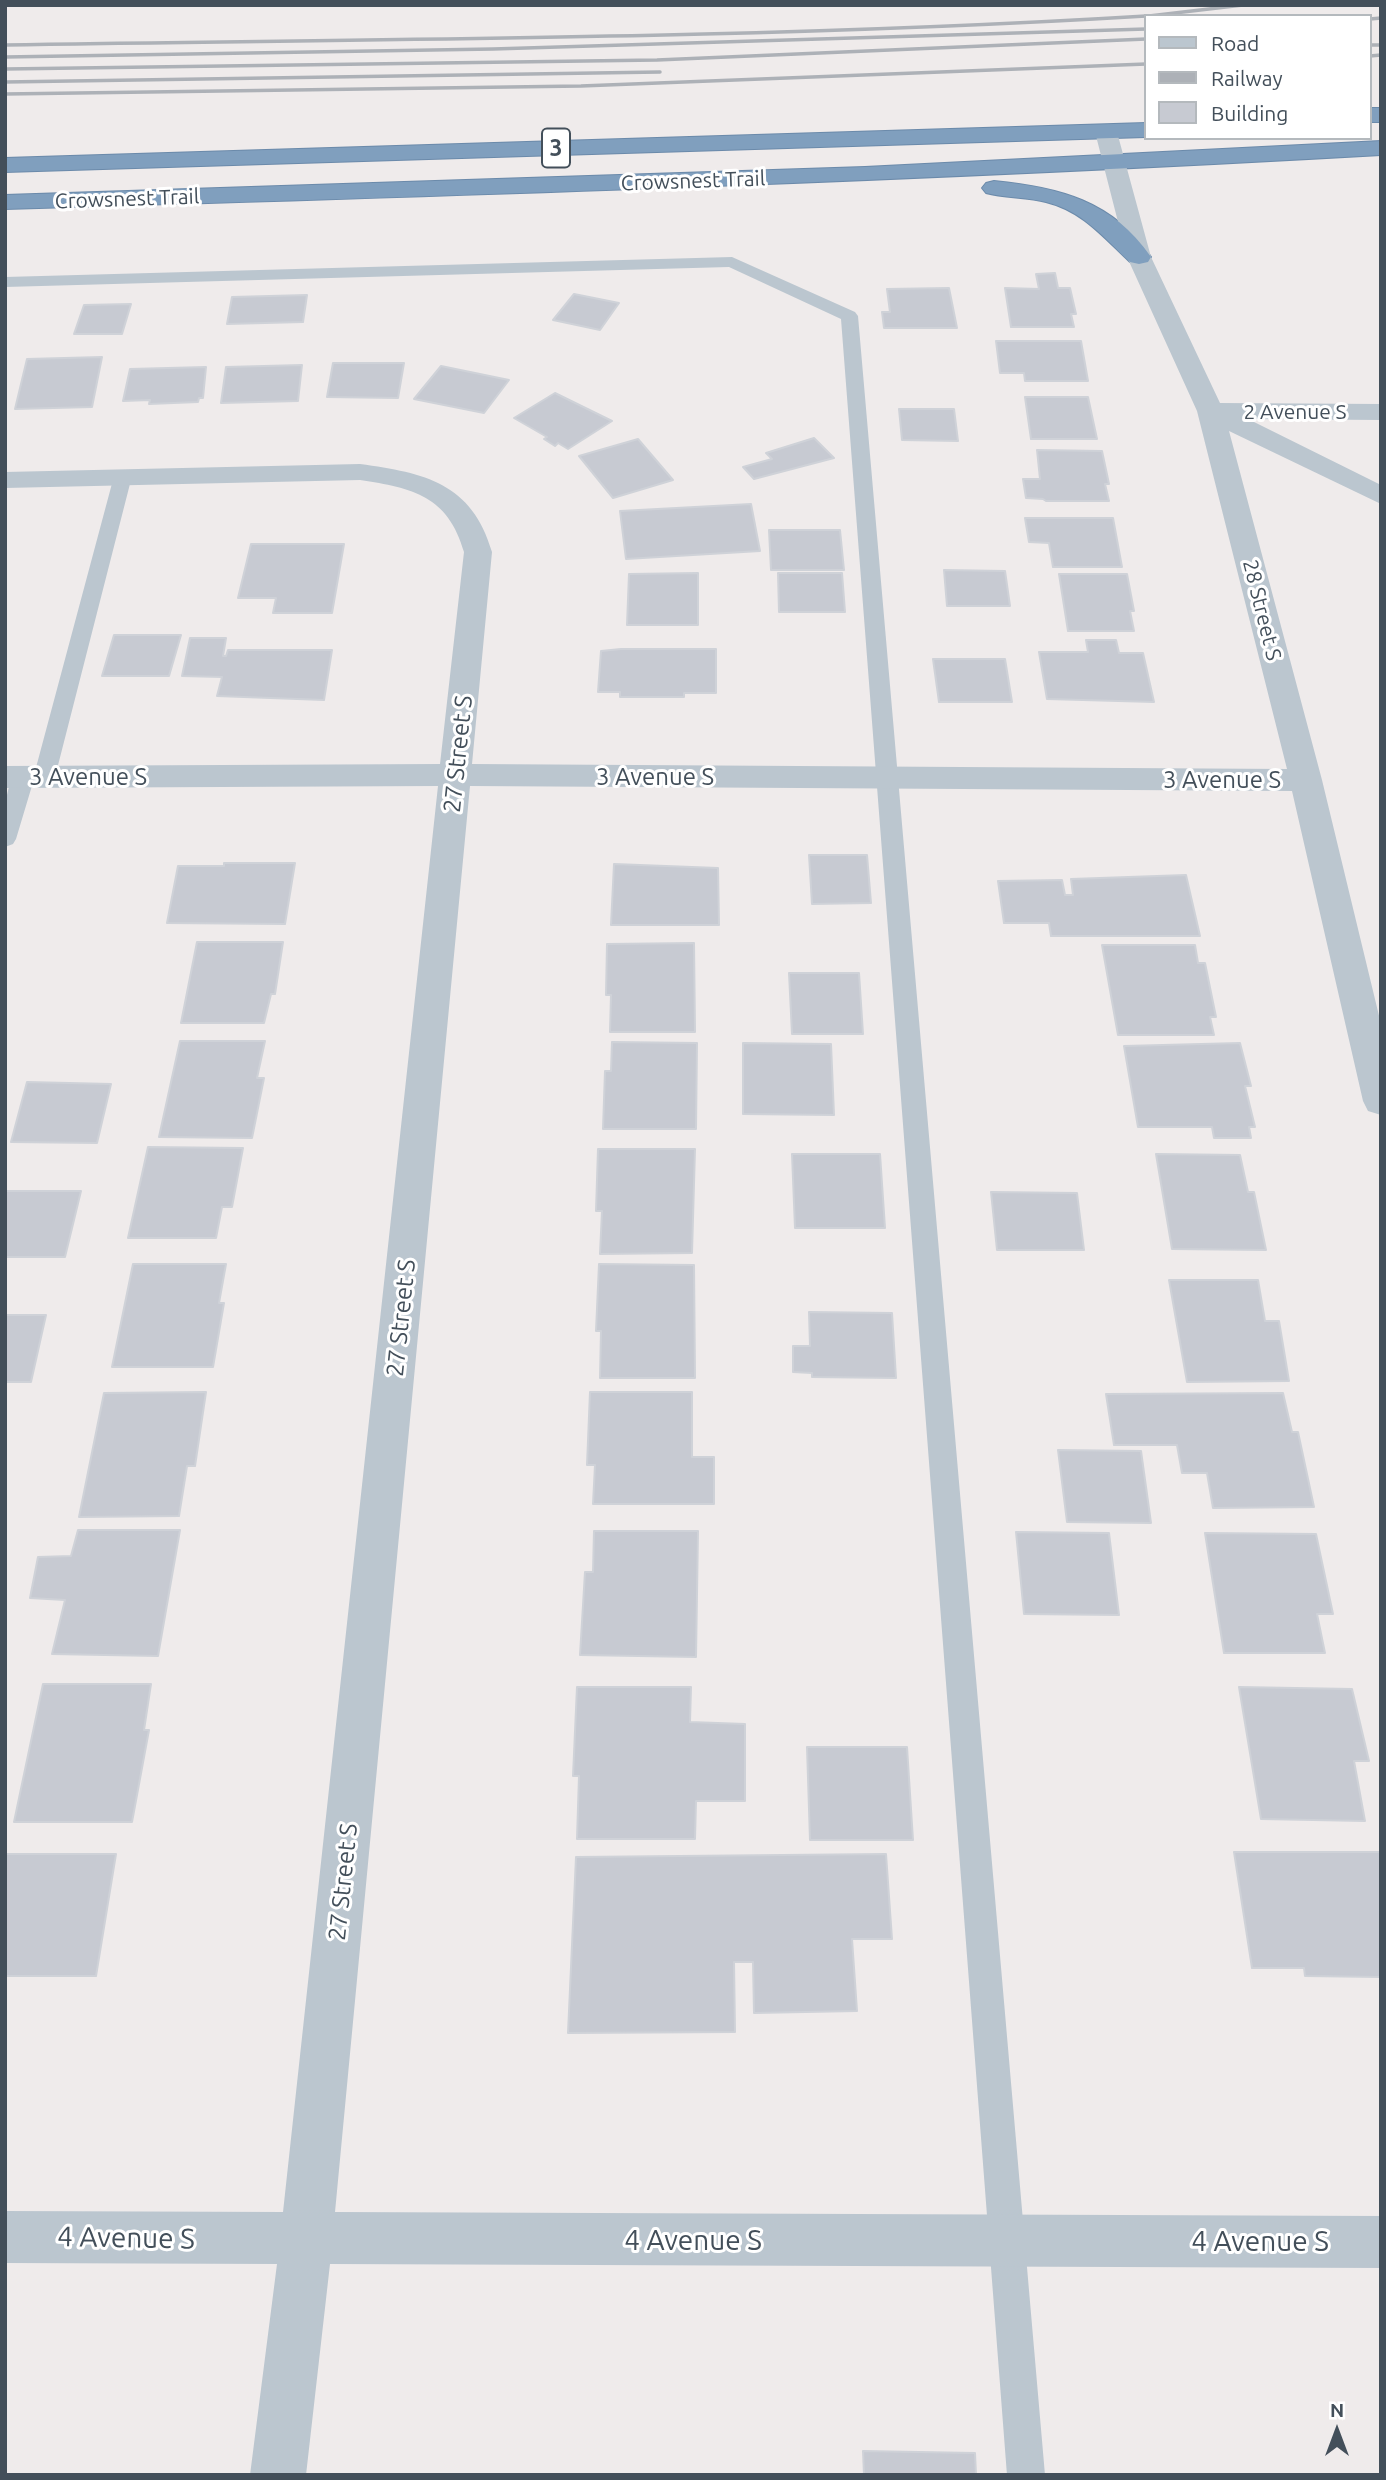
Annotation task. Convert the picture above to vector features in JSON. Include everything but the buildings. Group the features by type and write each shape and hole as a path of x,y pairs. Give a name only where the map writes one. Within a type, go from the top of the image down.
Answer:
{"highway":[{"name":"Crowsnest Trail","path":"5,165 1144,130"},
{"name":"Crowsnest Trail","path":"5,202 842,177 1381,148"},
{"path":"842,177 1047,195 1068,201 1095,215 1139,257"}],"street":[{"name":"28 Street S","path":"1106,132 1139,257 1210,411 1306,780 1381,1101"},
{"name":"2 Avenue S","path":"1210,411 1381,412"},
{"path":"1210,411 1381,496"},
{"name":"27 Street S","path":"5,480 360,472 424,485 457,505 468,519 478,552 306,2240 278,2475"},
{"name":"3 Avenue S","path":"24,777 456,775 1306,780"},
{"name":"4 Avenue S","path":"5,2237 1381,2242"}],"lane":[{"path":"5,282 732,262 849,316 1026,2475"},
{"path":"5,839 124,476"}],"railway":[{"path":"1166,14 1243,5"},
{"path":"5,45 718,34 1144,16"},
{"path":"1372,19 1381,18"},
{"path":"5,57 493,49 1144,29"},
{"path":"5,69 657,60 1144,39"},
{"path":"1372,45 1381,45"},
{"path":"1372,56 1381,55"},
{"path":"5,94 581,86 1144,64"},
{"path":"5,82 660,72"}]}
